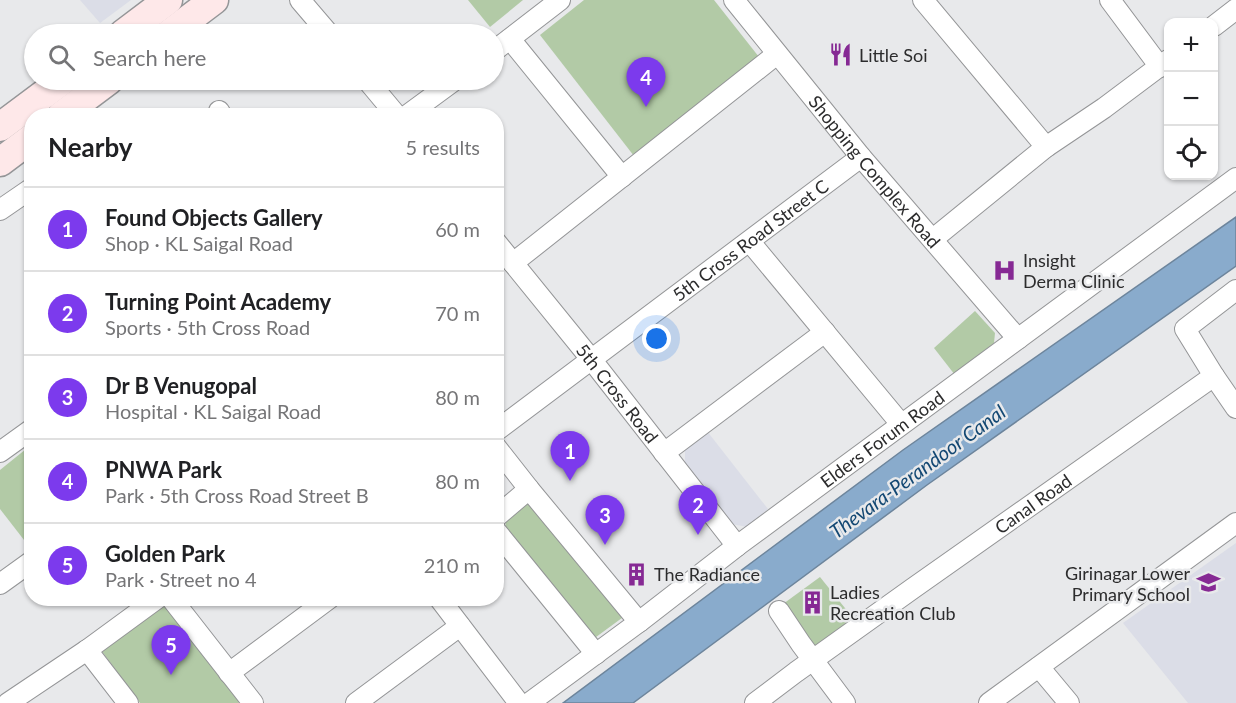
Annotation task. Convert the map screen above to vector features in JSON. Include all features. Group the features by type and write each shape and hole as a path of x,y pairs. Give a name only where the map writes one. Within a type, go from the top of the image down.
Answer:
{"street":[{"path":"136,24 168,0"},
{"path":"182,24 213,0"},
{"path":"300,0 320,24"},
{"path":"504,44 560,0"},
{"name":"Shopping Complex Road","path":"735,0 861,157 1018,339"},
{"path":"923,0 1046,147"},
{"path":"933,239 1046,147 1164,64 1110,0"},
{"path":"1218,23 1236,9"},
{"path":"510,39 622,177"},
{"path":"513,263 777,54"},
{"path":"53,108 60,90"},
{"path":"55,108 90,90"},
{"path":"375,90 390,108"},
{"path":"417,108 441,90"},
{"path":"0,127 24,119"},
{"path":"0,162 24,144"},
{"name":"5th Cross Road Street C","path":"504,425 861,157"},
{"name":"Elders Forum Road","path":"529,703 901,424 1236,178"},
{"path":"0,210 24,194"},
{"path":"750,242 901,424"},
{"name":"5th Cross Road","path":"504,252 737,546"},
{"path":"1236,290 1185,328 1236,408"},
{"path":"664,453 825,332"},
{"name":"Canal Road","path":"756,703 813,660 1214,376"},
{"path":"0,452 24,435"},
{"path":"504,457 639,622"},
{"path":"504,510 529,489"},
{"path":"989,703 1236,523"},
{"path":"504,541 596,654"},
{"path":"0,584 24,567"},
{"path":"8,703 147,606"},
{"path":"177,606 253,703"},
{"path":"229,673 319,606"},
{"path":"445,606 519,703"},
{"path":"779,611 845,703"},
{"path":"356,703 460,626"},
{"path":"87,650 128,703"},
{"path":"1039,667 1069,703"}],"shaded area":[{"path":"80,0 131,0 100,23"},
{"path":"707,431 768,509 748,527 731,524 685,463 685,448"},
{"name":"Girinagar Lower Primary School","path":"1236,543 1236,703 1188,703 1123,623"}],"green space":[{"path":"468,0 523,0 494,24 488,24"},
{"path":"584,0 714,0 759,57 634,156 540,35"},
{"path":"975,311 995,333 994,343 955,375 934,348"},
{"path":"24,451 24,540 0,509 0,470"},
{"path":"530,498 626,615 592,640 508,537 505,521"},
{"path":"820,577 857,623 816,651 783,604"},
{"path":"160,606 171,606 241,701 238,703 140,703 101,650"}],"water":[{"name":"Thevara-Perandoor Canal","path":"1236,217 1236,266 927,485 633,703 563,703 903,450"}],"place":[{"name":"Little Soi","path":"841,55"},
{"name":"PNWA Park","path":"646,107"},
{"name":"Insight Derma Clinic","path":"1005,270"},
{"name":"Found Objects Gallery","path":"570,481"},
{"name":"Turning Point Academy","path":"698,535"},
{"name":"Dr B Venugopal","path":"605,545"},
{"name":"The Radiance","path":"636,574"},
{"name":"Girinagar Lower Primary School","path":"1208,583"},
{"name":"Ladies Recreation Club","path":"812,602"},
{"name":"Golden Park","path":"171,675"}]}
